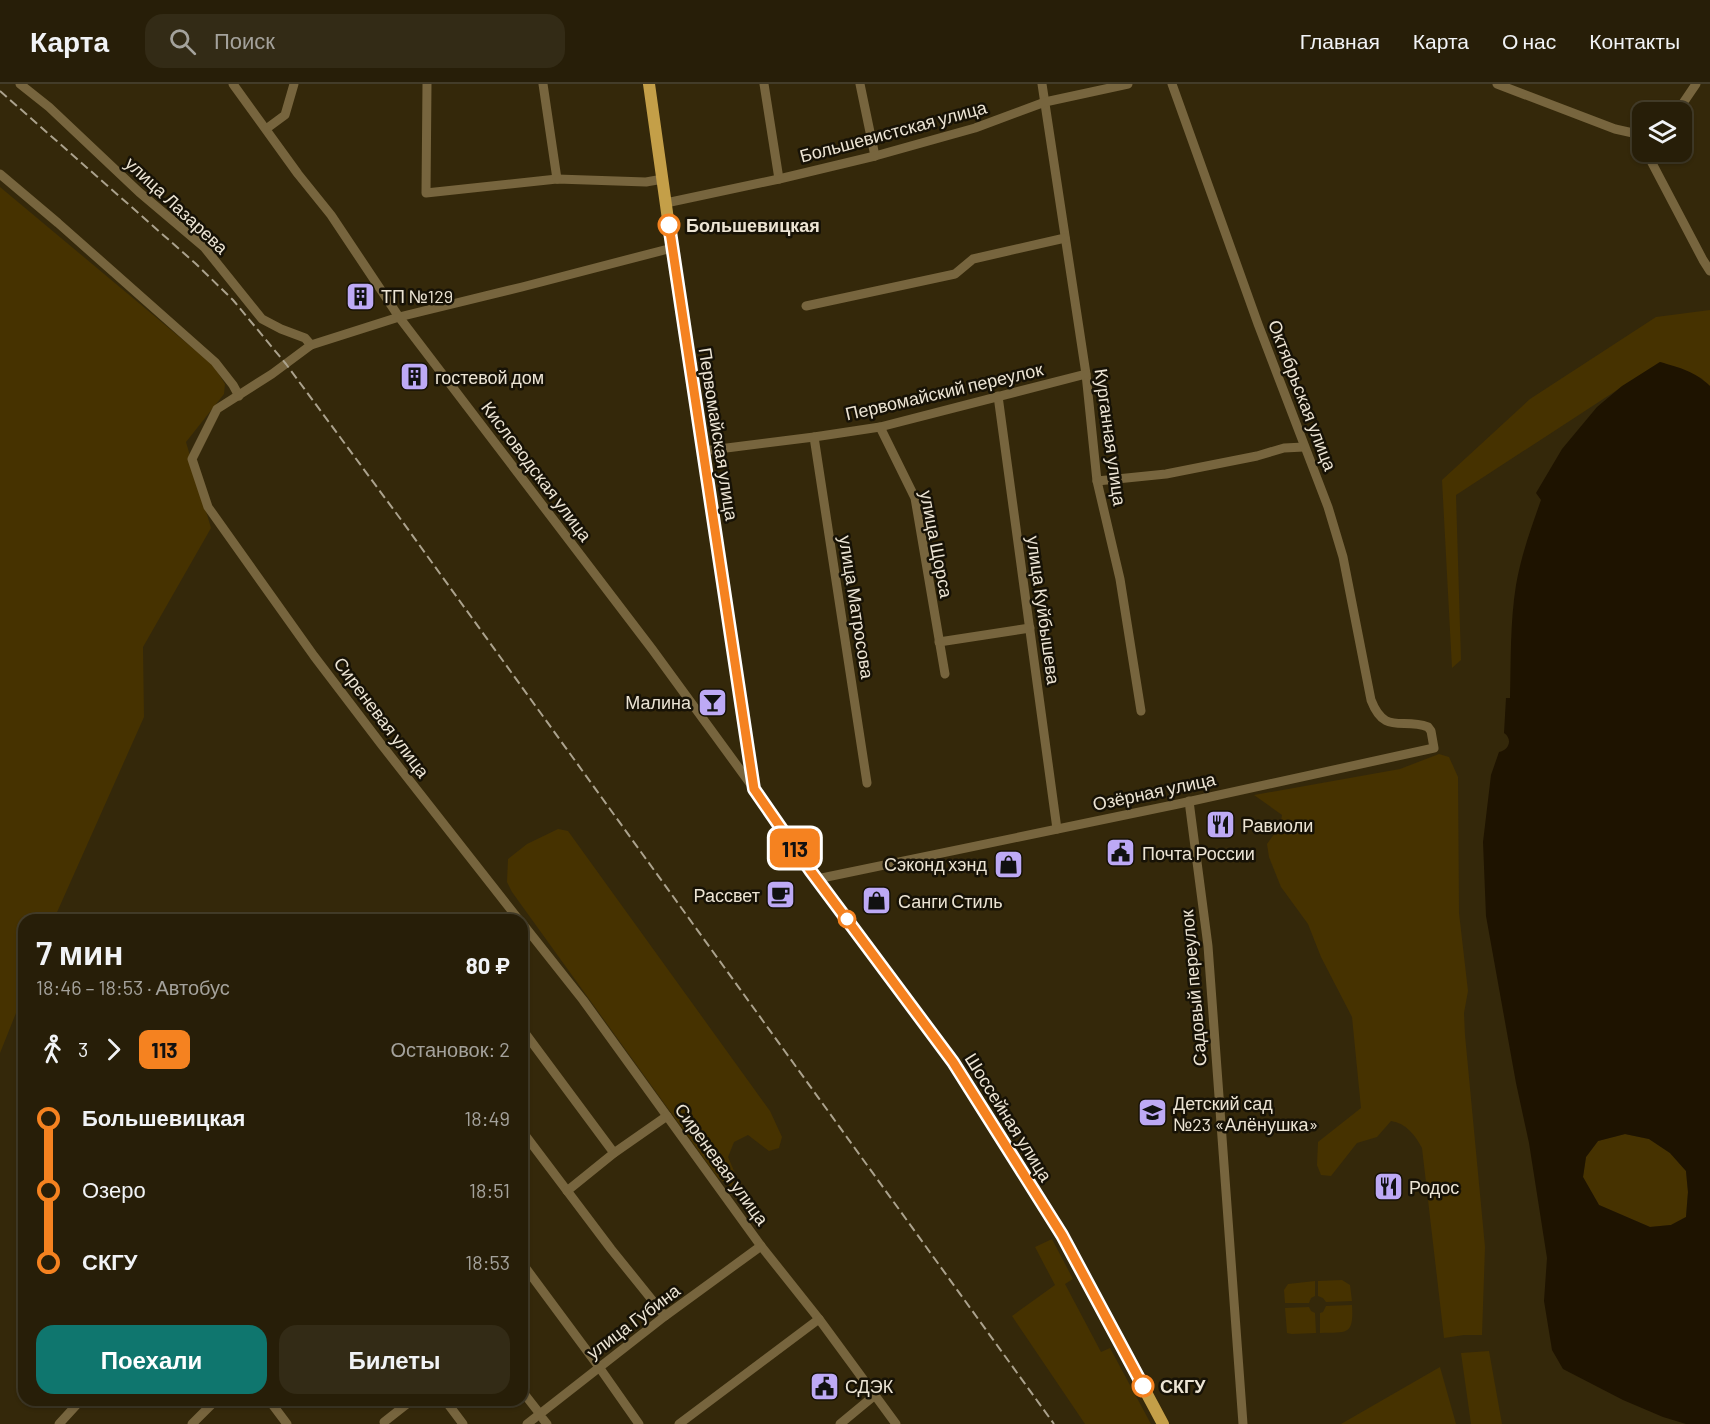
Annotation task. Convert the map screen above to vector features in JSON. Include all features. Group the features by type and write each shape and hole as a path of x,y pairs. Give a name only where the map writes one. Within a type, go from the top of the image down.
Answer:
{"main road":[{"name":"Первомайская улица","path":"649,84 754,789"},
{"name":"Шоссейная улица","path":"754,789 817,879 953,1062 1062,1235 1163,1424"}],"street":[{"name":"улица Лазарева","path":"20,84 49,107 139,192 204,247 262,319 281,330 305,338 311,345"},
{"name":"Кисловодская улица","path":"233,84 331,215 399,317 652,649 754,789"},
{"path":"266,129 285,115 294,84"},
{"path":"427,84 426,193 557,179 646,182 663,179"},
{"path":"543,84 557,179"},
{"path":"764,84 779,179"},
{"path":"860,84 875,156"},
{"name":"Курганная улица","path":"1042,84 1086,374 1097,481 1120,579 1141,711"},
{"name":"Большевистская улица","path":"666,203 875,156 975,128 1045,102 1128,84"},
{"name":"Октябрьская улица","path":"1172,84 1328,507 1343,557 1371,700 1379,717 1386,721"},
{"path":"1497,84 1615,129 1632,133"},
{"path":"1684,102 1696,84"},
{"path":"1652,162 1702,260 1710,271"},
{"path":"0,174 215,362 239,396"},
{"path":"806,306 955,274 973,258 1065,238"},
{"path":"399,317 672,248"},
{"name":"Сиреневая улица","path":"399,317 311,345 272,374 217,409 192,459 208,507 314,656 514,914"},
{"name":"Первомайский переулок","path":"703,451 880,427 1086,374"},
{"name":"улица Куйбышева","path":"998,396 1057,829"},
{"name":"улица Щорса","path":"880,427 915,498 945,674"},
{"name":"улица Матросова","path":"814,437 867,783"},
{"path":"1097,481 1166,474 1257,456 1284,448 1304,447"},
{"path":"939,642 1030,628"},
{"name":"Озёрная улица","path":"817,879 1434,748 1428,727 1386,721"},
{"name":"Садовый переулок","path":"1189,801 1208,946 1243,1424"},
{"name":"Сиреневая улица","path":"528,931 583,1000 761,1246 819,1319 896,1424"},
{"path":"528,1037 614,1153"},
{"path":"567,1191 614,1153 667,1116"},
{"path":"528,1139 665,1316"},
{"name":"улица Губина","path":"527,1424 543,1419 599,1367 761,1246"},
{"path":"528,1271 639,1424"},
{"path":"680,1424 819,1319"},
{"path":"840,1424 875,1395"},
{"path":"528,1399 543,1419"},
{"path":"58,1424 75,1406"},
{"path":"192,1424 210,1406"},
{"path":"274,1406 287,1424"},
{"path":"384,1422 404,1406"},
{"path":"450,1406 463,1424"}],"shaded area":[{"path":"0,187 213,365 225,384 224,394 186,442 211,528 143,647 144,717 56,914 18,914 18,1008 0,1053"},
{"path":"1710,310 1710,386 1701,378 1660,362 1456,495 1461,660 1452,668 1442,480 1530,399 1656,317"},
{"path":"1660,362 1693,373 1710,386 1710,1424 1686,1424 1623,1400 1563,1369 1552,1350 1544,1301 1547,1258 1529,1143 1486,916 1483,842 1491,775 1499,752 1509,744 1507,735 1504,733 1506,698 1510,698 1514,599 1523,553 1541,500 1536,493 1562,449 1597,407 1622,386","holes":["1625,1134 1649,1139 1670,1153 1686,1171 1688,1192 1686,1217 1671,1225 1650,1227 1599,1205 1583,1177 1586,1157 1598,1141"]},
{"path":"1439,754 1449,757 1458,777 1459,913 1468,991 1464,1013 1465,1035 1485,1247 1482,1335 1444,1338 1422,1148 1410,1130 1391,1121 1377,1137 1357,1143 1331,1176 1321,1175 1317,1165 1318,1142 1361,1108 1352,1017 1321,957 1308,924 1281,887 1269,857 1267,844 1280,826 1282,815 1254,795 1400,769"},
{"path":"558,829 568,831 770,1111 782,1137 779,1148 769,1151 748,1135 734,1142 728,1157 737,1178 732,1187 718,1178 512,892 507,882 508,859 527,844"},
{"path":"1625,1134 1649,1139 1670,1153 1686,1171 1688,1192 1686,1217 1671,1225 1650,1227 1599,1205 1583,1177 1586,1157 1598,1141"},
{"path":"1052,1239 1073,1279 1065,1284 1101,1352 1110,1348 1151,1424 1085,1424 1012,1316 1055,1285 1035,1247"},
{"path":"1342,1280 1350,1285 1352,1301 1326,1302 1318,1296 1318,1281"},
{"path":"1315,1281 1315,1296 1309,1303 1285,1303 1284,1290 1288,1284"},
{"path":"1352,1305 1352,1322 1347,1330 1337,1333 1320,1333 1320,1313 1326,1306"},
{"path":"1309,1307 1315,1313 1316,1333 1287,1333 1285,1308"},
{"path":"1489,1351 1502,1424 1471,1424 1461,1353"},
{"path":"1440,1367 1456,1424 1341,1424"}],"railway":[{"path":"0,91 195,263 233,300 286,364 402,521 1054,1424"}],"bus line":[{"name":"113","path":"669,225 754,789 810,870 953,1062 1062,1235 1143,1386"}],"place":[{"name":"Большевицкая","path":"669,225"},
{"name":"ТП №129","path":"360,296"},
{"name":"гостевой дом","path":"414,377"},
{"name":"Малина","path":"712,702"},
{"name":"Равиоли","path":"1221,825"},
{"name":"Почта России","path":"1121,853"},
{"name":"Сэконд хэнд","path":"1008,864"},
{"name":"Рассвет","path":"781,895"},
{"name":"Санги Стиль","path":"877,901"},
{"name":"Детский сад №23 «Алёнушка»","path":"1152,1113"},
{"name":"Родос","path":"1388,1187"},
{"name":"СДЭК","path":"824,1386"},
{"name":"СКГУ","path":"1143,1386"}]}
